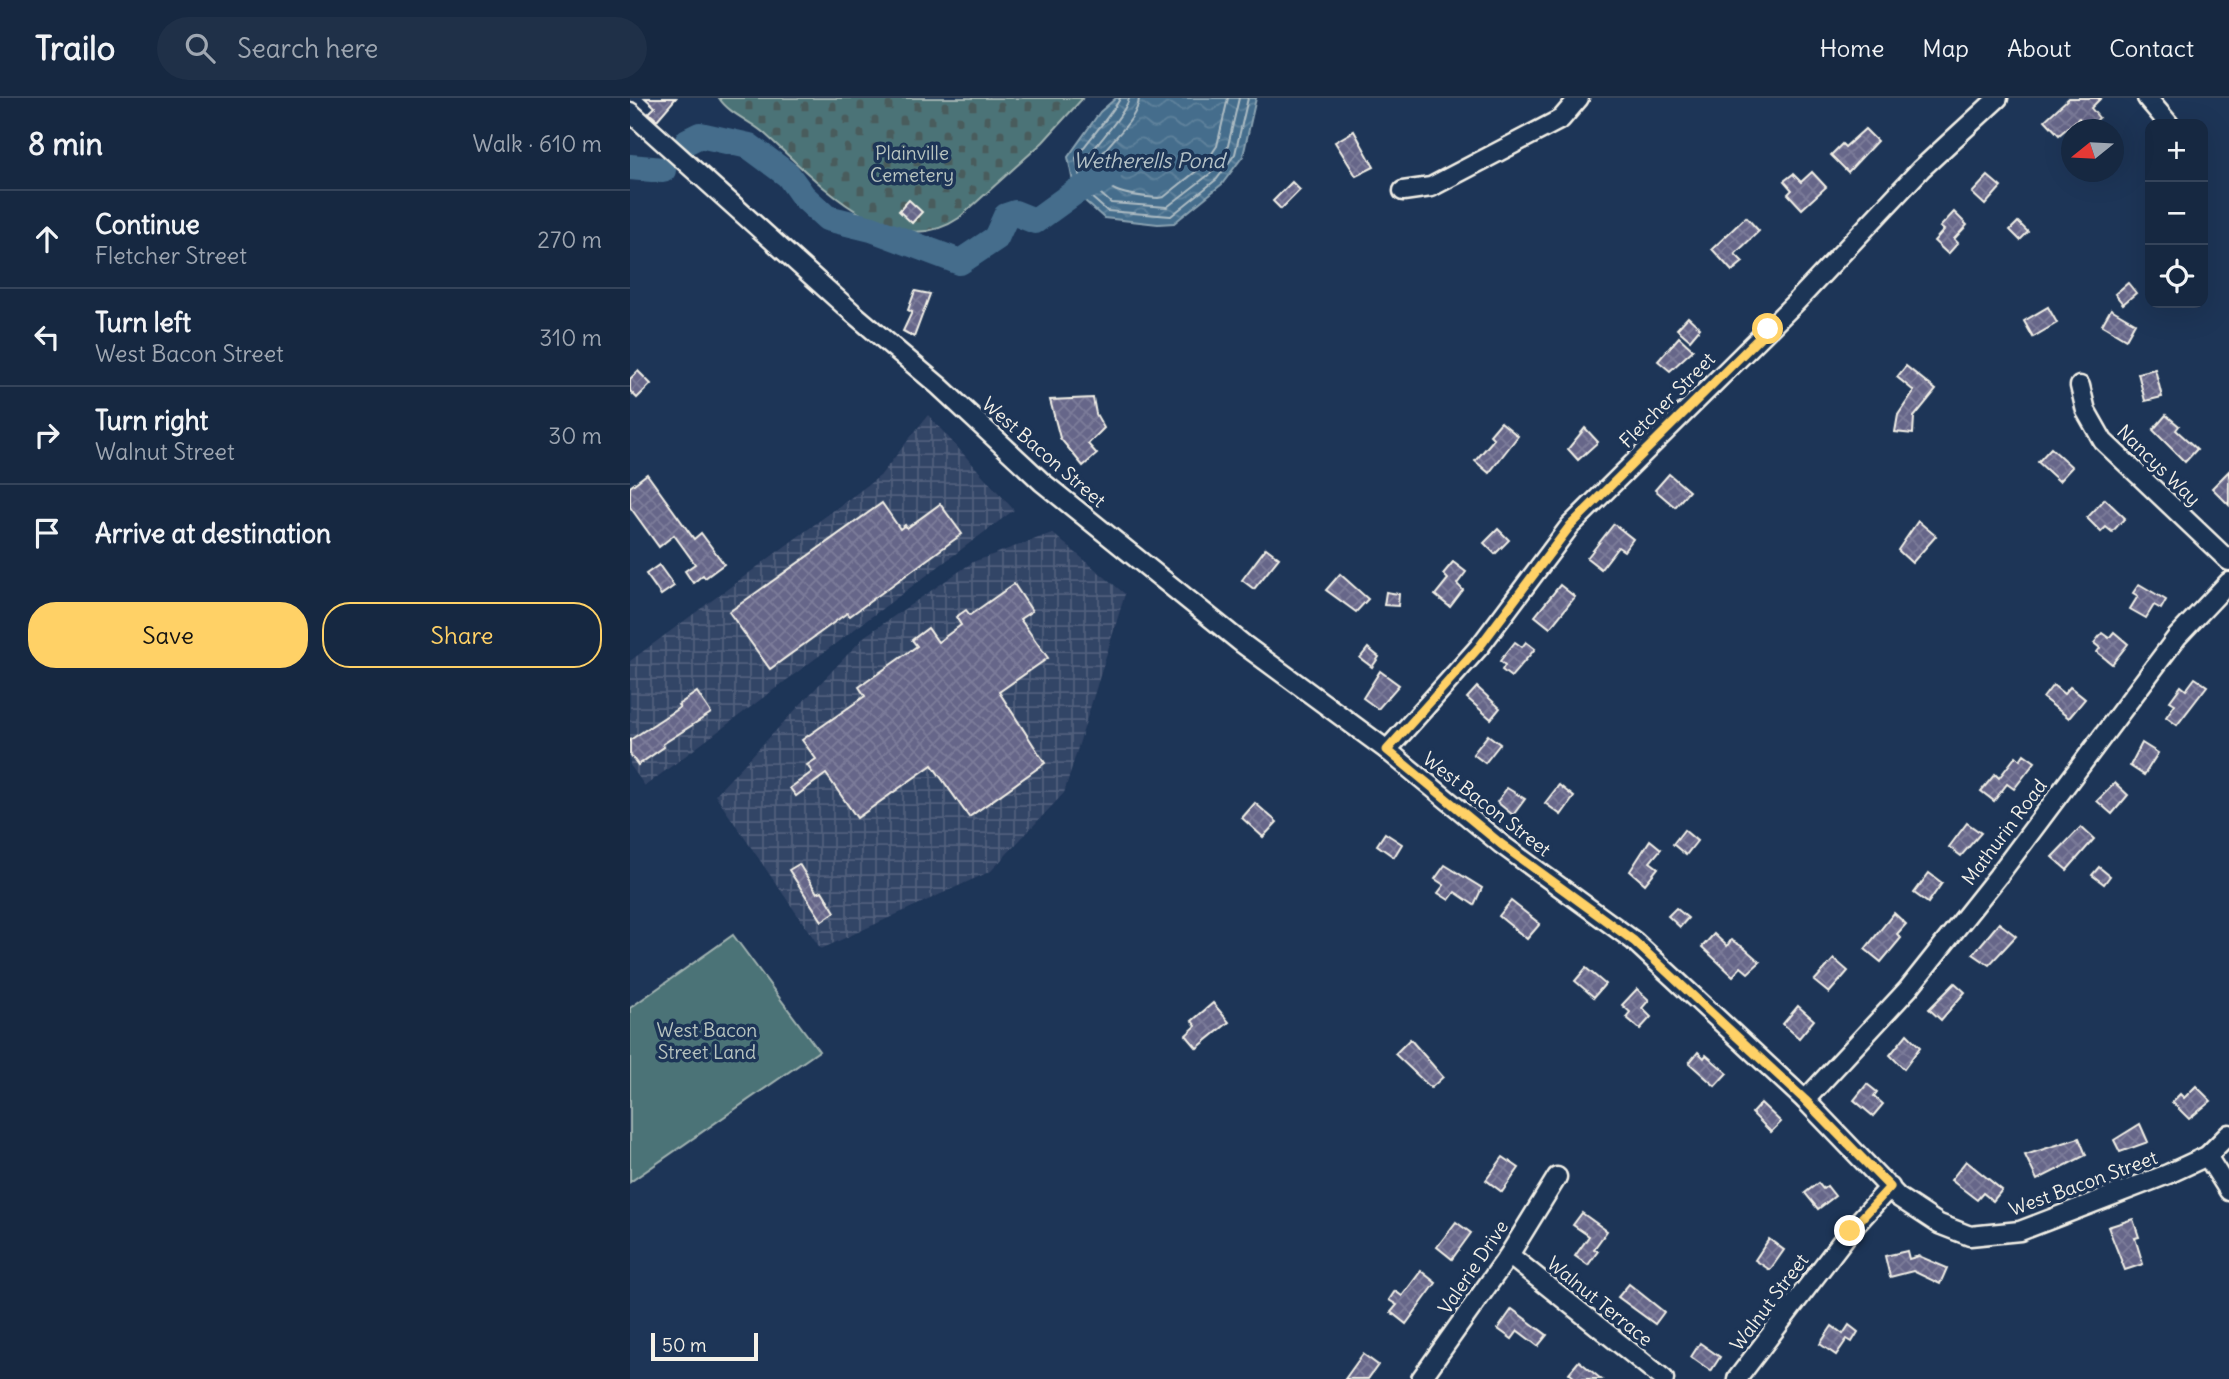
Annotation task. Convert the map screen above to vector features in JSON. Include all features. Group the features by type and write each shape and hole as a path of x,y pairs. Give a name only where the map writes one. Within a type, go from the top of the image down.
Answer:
{"street":[{"path":"1403,191 1432,187 1560,119 1579,98"},
{"name":"Fletcher Street","path":"1387,750 1480,646 1570,526 1796,302 1921,169 1998,98"},
{"path":"2147,98 2165,119"},
{"name":"West Bacon Street","path":"630,112 854,314 939,386 1042,482 1243,644 1387,750 1501,844 1634,941 1805,1100 1898,1197 1954,1232 1987,1236 2020,1231 2058,1219 2207,1156 2229,1134"},
{"name":"Nancys Way","path":"2080,386 2085,411 2103,441 2229,561"},
{"name":"Mathurin Road","path":"1805,1100 1908,989 2005,866 2190,620 2229,582"},
{"path":"2207,1156 2229,1191"},
{"name":"Valerie Drive","path":"1421,1379 1509,1255 1557,1177"},
{"name":"Walnut Street","path":"1737,1379 1850,1231 1890,1187"},
{"name":"Walnut Terrace","path":"1509,1255 1664,1379"}],"shaded area":[{"path":"928,415 1014,510 645,786 630,765 630,661 880,476"},
{"path":"1052,533 1125,594 1064,793 991,871 821,949 715,795 865,636 973,562"}],"green space":[{"name":"Plainville Cemetery","path":"719,98 1083,98 1043,142 959,218 933,230 906,231 880,224 854,210 805,172 759,129 728,109"},
{"name":"West Bacon Street Land","path":"733,935 819,1051 630,1182 630,1008"}],"water":[{"name":"Wetherells Pond","path":"1116,98 1256,98 1243,156 1222,184 1174,223 1158,224 1104,218 1075,192 1068,157 1100,112"}],"building":[{"path":"645,98 676,98 657,120 649,113 655,107"},
{"path":"2069,98 2101,98 2091,108 2098,119 2061,119 2059,135 2045,120"},
{"path":"1865,129 1877,141 1848,172 1831,155 1842,144 1845,147"},
{"path":"1354,131 1374,167 1356,176 1335,142"},
{"path":"1812,172 1826,187 1802,209 1788,194 1792,190 1784,181 1793,174 1801,182"},
{"path":"1988,176 2001,187 1985,205 1972,193"},
{"path":"1292,182 1300,190 1281,209 1273,201"},
{"path":"909,200 922,212 912,223 899,211"},
{"path":"1954,212 1967,225 1954,239 1958,243 1948,254 1934,241 1944,230 1940,227"},
{"path":"1746,217 1759,231 1735,254 1743,262 1732,271 1712,249"},
{"path":"2018,222 2028,232 2020,240 2010,230"},
{"path":"2128,283 2136,293 2123,304 2115,294"},
{"path":"915,291 930,294 914,337 903,331 912,312 908,310"},
{"path":"2048,307 2057,323 2033,337 2024,321"},
{"path":"2111,309 2135,323 2126,339 2102,325"},
{"path":"1688,317 1700,328 1690,340 1677,329"},
{"path":"1679,337 1693,350 1670,371 1658,361"},
{"path":"1906,366 1936,390 1914,417 1913,434 1895,432 1898,415 1914,391 1897,377"},
{"path":"2155,369 2162,397 2145,401 2138,373"},
{"path":"638,371 651,384 637,398 630,391 630,379"},
{"path":"1093,398 1096,414 1104,428 1088,444 1097,454 1083,466 1060,438 1050,400"},
{"path":"2166,415 2179,426 2176,430 2197,449 2185,462 2153,430"},
{"path":"1501,422 1518,436 1489,473 1475,461 1494,439 1490,435"},
{"path":"1585,428 1598,442 1578,460 1568,449"},
{"path":"2051,448 2072,467 2059,481 2038,462"},
{"path":"2229,471 2229,505 2212,488"},
{"path":"647,474 694,539 701,533 724,564 705,578 703,575 693,583 685,571 695,564 674,535 659,547 630,507 630,487"},
{"path":"1669,474 1689,491 1675,507 1655,490"},
{"path":"2105,499 2125,518 2112,532 2106,527 2101,532 2087,518"},
{"path":"882,503 900,529 905,525 907,528 940,504 962,534 850,616 847,613 770,669 729,612"},
{"path":"1918,521 1936,536 1912,563 1898,550"},
{"path":"1614,524 1633,539 1624,551 1618,547 1601,569 1587,558"},
{"path":"1498,529 1509,540 1495,554 1484,543"},
{"path":"1266,548 1279,558 1254,589 1242,580"},
{"path":"1453,562 1466,572 1457,584 1463,590 1450,607 1435,595 1448,579 1443,574"},
{"path":"659,565 674,586 661,595 646,574"},
{"path":"1340,574 1368,599 1356,612 1326,590"},
{"path":"1014,584 1032,611 1020,619 1048,658 999,692 1045,763 969,817 932,765 857,818 826,774 796,796 790,788 812,772 807,765 816,759 802,740 865,696 859,687 917,646 912,640 928,628 938,642 961,625 956,617 966,610 970,615"},
{"path":"2139,584 2166,600 2161,609 2154,605 2146,618 2130,609 2138,596 2133,593"},
{"path":"1560,585 1575,597 1550,628 1535,616"},
{"path":"1386,592 1399,594 1398,606 1384,605"},
{"path":"2114,632 2128,644 2112,664 2097,652 2100,648 2094,643 2102,633 2109,638"},
{"path":"1515,642 1522,647 1526,642 1535,649 1511,677 1502,670 1505,665 1500,661"},
{"path":"1368,648 1379,657 1372,667 1360,658"},
{"path":"1380,671 1399,685 1378,709 1363,698"},
{"path":"2195,678 2207,686 2177,725 2166,717 2175,704 2170,701 2181,686 2186,690"},
{"path":"2053,685 2064,694 2070,687 2085,699 2069,718 2043,698"},
{"path":"1477,687 1500,708 1491,719 1467,698"},
{"path":"697,692 711,713 663,744 664,747 638,765 630,754 630,740 680,707 678,705"},
{"path":"1488,735 1500,744 1485,763 1473,754"},
{"path":"2142,743 2158,753 2144,775 2130,766"},
{"path":"2024,754 2035,762 2014,789 2007,784 1994,801 1981,791 1995,774 1999,778 2016,756 2020,760"},
{"path":"2115,783 2128,795 2112,814 2097,801"},
{"path":"1559,785 1574,797 1561,815 1545,803"},
{"path":"1507,788 1525,799 1513,815 1497,802"},
{"path":"1255,803 1277,822 1263,837 1242,818"},
{"path":"1967,823 1981,833 1961,856 1949,847"},
{"path":"2081,827 2094,839 2067,870 2052,857"},
{"path":"1684,830 1697,841 1686,855 1673,844"},
{"path":"1385,833 1402,844 1394,857 1377,845"},
{"path":"1650,840 1661,849 1650,862 1658,868 1645,884 1630,871"},
{"path":"799,864 817,893 822,891 835,912 822,921 789,870"},
{"path":"1445,865 1482,888 1474,905 1455,892 1449,900 1438,893 1444,885 1435,879"},
{"path":"2099,867 2110,876 2104,884 2092,875"},
{"path":"1929,873 1942,883 1928,903 1914,893"},
{"path":"1511,901 1540,924 1527,939 1499,916"},
{"path":"1676,908 1688,918 1680,927 1668,916"},
{"path":"1894,913 1906,924 1897,934 1901,938 1881,962 1865,949"},
{"path":"1999,923 2016,936 1989,965 1973,954"},
{"path":"1714,934 1727,946 1731,940 1743,947 1760,962 1748,973 1741,967 1733,976 1702,947"},
{"path":"1834,959 1848,971 1829,993 1814,981"},
{"path":"1586,968 1605,984 1594,997 1575,981"},
{"path":"1955,983 1965,992 1941,1020 1929,1009"},
{"path":"1637,989 1649,1000 1642,1008 1651,1017 1640,1029 1626,1017 1630,1012 1622,1005"},
{"path":"1213,1003 1229,1022 1197,1048 1186,1035 1196,1026 1192,1021"},
{"path":"1798,1006 1814,1020 1799,1038 1783,1024"},
{"path":"1907,1034 1920,1047 1904,1069 1890,1055"},
{"path":"1410,1039 1443,1077 1431,1088 1395,1054"},
{"path":"1698,1052 1704,1058 1706,1055 1727,1073 1715,1086 1689,1063"},
{"path":"1867,1084 1877,1092 1874,1096 1883,1104 1873,1116 1854,1100"},
{"path":"2196,1086 2211,1101 2189,1119 2172,1102 2180,1094 2184,1098"},
{"path":"1761,1103 1781,1122 1771,1132 1752,1113"},
{"path":"2140,1124 2148,1142 2120,1152 2114,1140"},
{"path":"2079,1138 2086,1155 2037,1180 2025,1155"},
{"path":"1503,1157 1519,1168 1502,1192 1486,1180"},
{"path":"1966,1161 2002,1190 1993,1201 1983,1193 1977,1200 1951,1180"},
{"path":"1818,1183 1823,1189 1827,1186 1835,1196 1818,1209 1805,1193"},
{"path":"1582,1213 1607,1231 1594,1249 1598,1251 1588,1265 1575,1256 1589,1236 1573,1225"},
{"path":"2133,1219 2139,1237 2135,1238 2143,1264 2125,1270 2108,1227"},
{"path":"1456,1222 1471,1233 1452,1259 1437,1247"},
{"path":"1769,1239 1784,1250 1770,1270 1755,1260"},
{"path":"1907,1251 1909,1259 1919,1256 1947,1268 1940,1284 1913,1271 1890,1277 1885,1256"},
{"path":"1421,1271 1436,1283 1406,1324 1391,1312 1397,1305 1389,1300 1395,1291 1402,1296"},
{"path":"1629,1284 1664,1312 1655,1324 1618,1297"},
{"path":"1512,1309 1547,1335 1538,1346 1518,1331 1512,1339 1498,1329"},
{"path":"1849,1325 1858,1332 1852,1342 1847,1339 1836,1355 1820,1344 1832,1326 1843,1334"},
{"path":"1700,1343 1720,1357 1711,1371 1691,1357"},
{"path":"1363,1354 1378,1365 1368,1379 1345,1379"},
{"path":"1579,1361 1601,1379 1576,1379 1569,1373"}],"waterway":[{"path":"688,141 700,135 749,146 788,175 803,196 827,218 872,229 960,262 996,238 1006,216 1015,213 1035,221 1075,192 1108,176"},
{"path":"630,167 663,170"}],"route":[{"path":"1768,329 1570,526 1480,646 1387,750 1501,844 1634,941 1805,1100 1861,1161 1890,1187 1850,1231"}]}
